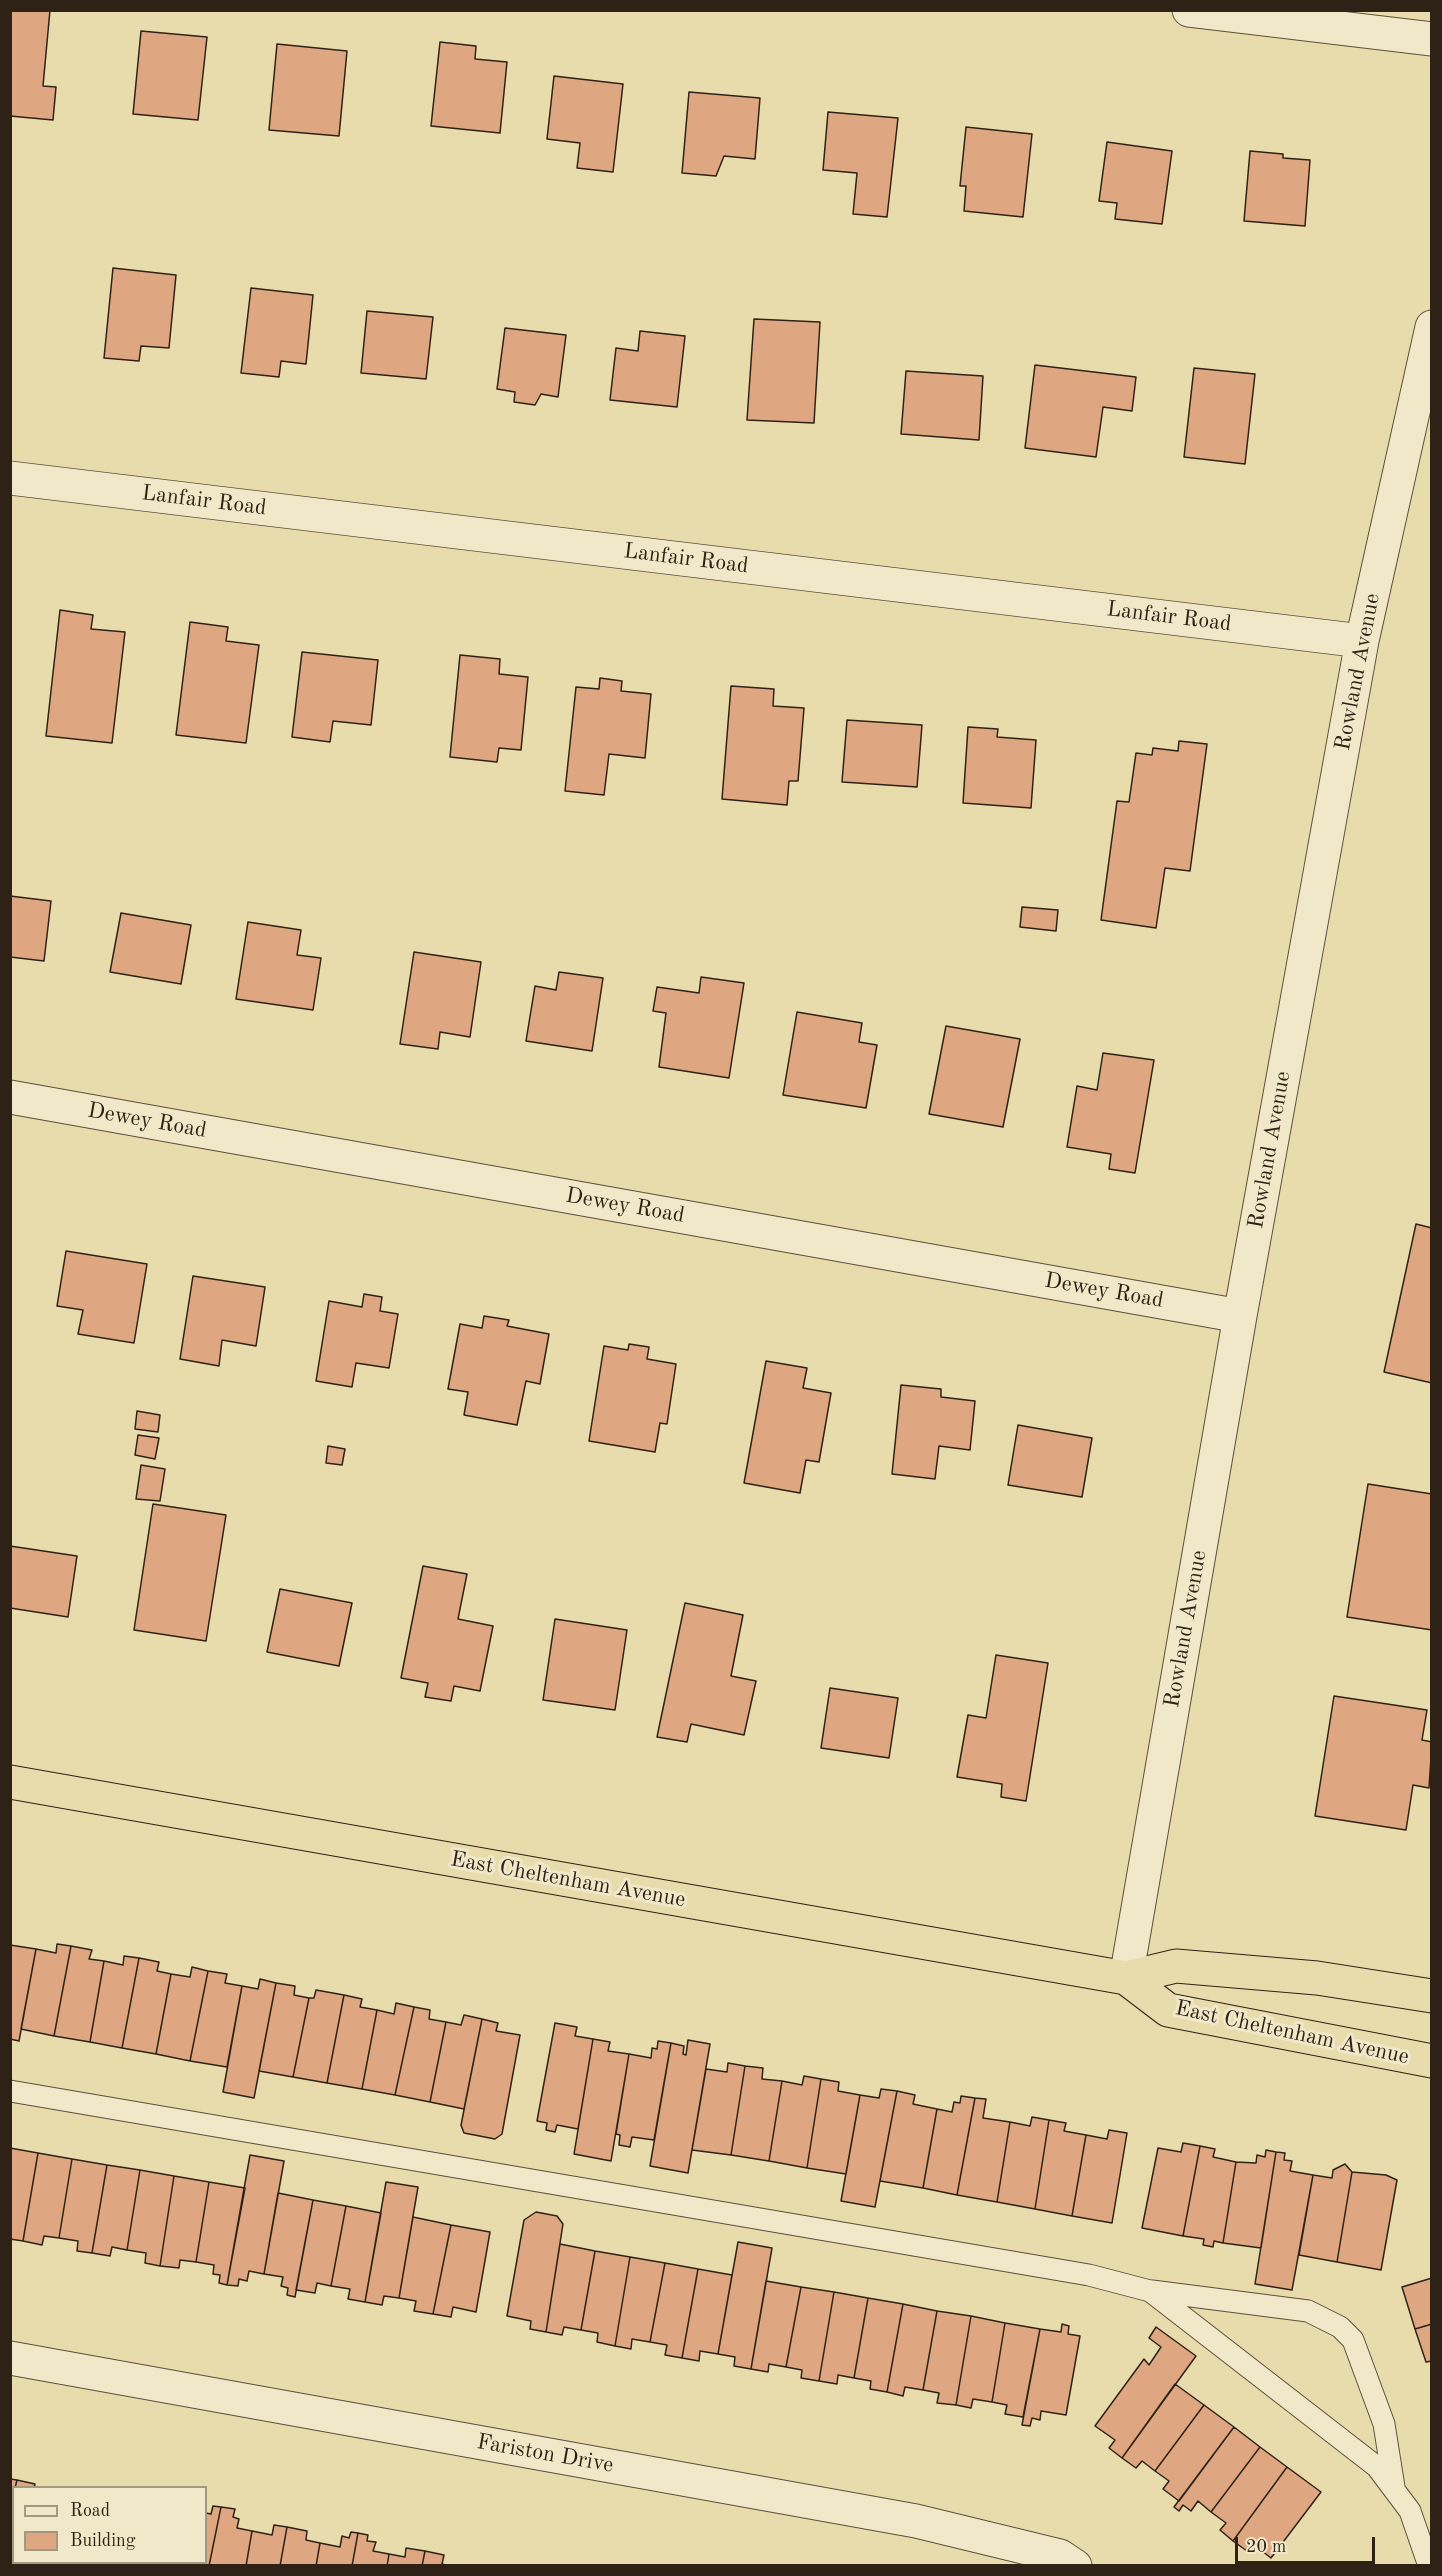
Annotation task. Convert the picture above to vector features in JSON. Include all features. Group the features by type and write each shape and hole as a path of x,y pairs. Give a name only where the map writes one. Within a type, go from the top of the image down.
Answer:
{"highway":[{"name":"East Cheltenham Avenue","path":"10,1782 1126,1978 1176,1966 1317,1978 1431,1996"},
{"name":"East Cheltenham Avenue","path":"1126,1978 1168,2010 1431,2061"}],"street":[{"path":"1189,10 1431,39"},
{"name":"Rowland Avenue","path":"1126,1978 1240,1316 1362,641 1431,327"},
{"name":"Lanfair Road","path":"10,478 1362,641"},
{"name":"Dewey Road","path":"10,1097 1240,1316"},
{"name":"Fariston Drive","path":"10,2358 916,2521 1060,2556 1075,2565"}],"lane":[{"path":"10,2091 1077,2273 1150,2291 1308,2311 1340,2327 1353,2340 1384,2424 1394,2490"},
{"path":"1150,2291 1377,2467 1410,2511 1428,2565"}],"building":[{"path":"10,10 50,10 43,86 56,87 53,120 10,116"},
{"path":"141,31 207,37 198,120 133,114"},
{"path":"440,42 476,46 475,59 507,62 500,133 431,126"},
{"path":"277,44 347,51 339,136 269,130"},
{"path":"554,76 623,84 613,172 577,168 580,143 547,139"},
{"path":"689,92 760,98 755,159 724,156 716,176 682,173"},
{"path":"828,112 898,118 887,217 853,214 857,173 823,170"},
{"path":"966,127 1032,134 1023,217 964,211 966,186 960,186"},
{"path":"1107,142 1172,151 1162,224 1115,219 1117,203 1099,201"},
{"path":"1250,151 1283,154 1283,158 1310,160 1305,226 1244,221"},
{"path":"113,268 176,275 169,348 141,346 139,361 104,358"},
{"path":"251,288 313,295 306,364 281,361 279,377 241,373"},
{"path":"367,311 433,317 426,379 361,373"},
{"path":"754,319 820,322 814,423 747,420"},
{"path":"505,328 566,335 558,397 541,394 535,405 514,402 515,392 497,389"},
{"path":"640,331 685,336 677,407 610,400 616,348 638,351"},
{"path":"1035,365 1136,377 1132,411 1103,407 1096,457 1025,448"},
{"path":"1194,368 1255,374 1245,464 1184,457"},
{"path":"906,371 983,376 979,440 901,434"},
{"path":"60,610 93,615 91,629 125,632 112,743 46,736"},
{"path":"190,622 228,627 226,641 259,645 246,743 176,735"},
{"path":"302,652 378,660 371,725 333,721 330,742 292,737"},
{"path":"460,655 500,659 499,674 528,677 521,750 499,748 497,762 450,757"},
{"path":"600,678 622,681 621,691 651,694 645,758 609,754 604,795 565,791 576,687 599,689"},
{"path":"731,686 774,689 773,706 804,708 798,781 789,781 787,805 722,799"},
{"path":"847,720 922,725 917,787 842,782"},
{"path":"968,727 998,729 997,737 1036,740 1031,808 963,803"},
{"path":"1179,741 1207,744 1190,871 1165,868 1156,928 1101,920 1117,801 1129,802 1136,753 1152,755 1153,748 1178,751"},
{"path":"10,896 51,901 44,961 10,957"},
{"path":"1022,907 1058,910 1056,931 1020,927"},
{"path":"121,913 191,925 181,984 110,972"},
{"path":"248,922 301,930 297,955 321,958 313,1010 236,999"},
{"path":"414,952 481,962 470,1037 440,1032 438,1049 400,1044"},
{"path":"559,972 603,978 592,1051 526,1041 535,986 556,990"},
{"path":"701,977 744,983 729,1078 659,1067 666,1013 653,1011 657,987 699,993"},
{"path":"797,1012 862,1023 859,1042 877,1045 866,1108 783,1095"},
{"path":"946,1026 1020,1039 1003,1127 929,1114"},
{"path":"1103,1053 1154,1060 1135,1173 1109,1169 1111,1154 1067,1147 1077,1086 1097,1090"},
{"path":"1416,1224 1432,1228 1432,1383 1384,1372"},
{"path":"66,1251 147,1264 134,1343 78,1334 83,1310 57,1306"},
{"path":"193,1276 265,1287 256,1346 222,1340 219,1366 180,1359"},
{"path":"364,1294 382,1297 380,1311 398,1314 389,1368 356,1363 352,1387 316,1381 329,1301 362,1307"},
{"path":"484,1316 509,1320 507,1326 549,1334 540,1384 526,1381 517,1425 464,1415 468,1392 448,1389 460,1324 482,1328"},
{"path":"629,1344 649,1347 647,1359 676,1364 667,1424 660,1423 655,1452 589,1441 604,1346 628,1350"},
{"path":"766,1361 807,1368 803,1388 831,1393 819,1462 806,1460 800,1493 744,1483"},
{"path":"901,1385 941,1389 941,1397 975,1401 970,1450 939,1446 935,1479 892,1474"},
{"path":"137,1411 160,1415 158,1432 135,1429"},
{"path":"1018,1425 1092,1438 1082,1497 1008,1485"},
{"path":"138,1435 159,1438 155,1459 135,1455"},
{"path":"328,1446 345,1449 342,1465 326,1463"},
{"path":"141,1465 165,1469 160,1501 136,1499"},
{"path":"1368,1484 1432,1494 1432,1630 1347,1617"},
{"path":"153,1504 226,1515 206,1641 134,1630"},
{"path":"10,1546 77,1556 68,1617 10,1608"},
{"path":"423,1566 467,1574 458,1619 493,1626 480,1691 454,1686 451,1701 425,1697 428,1683 401,1678"},
{"path":"280,1589 352,1603 339,1666 267,1652"},
{"path":"685,1603 743,1615 731,1676 756,1681 744,1735 691,1724 687,1742 657,1737"},
{"path":"555,1619 627,1630 615,1710 543,1700"},
{"path":"996,1655 1048,1663 1026,1801 1001,1797 1002,1784 957,1777 968,1715 986,1718"},
{"path":"830,1688 898,1698 889,1758 821,1748"},
{"path":"1334,1696 1427,1710 1422,1740 1432,1742 1429,1788 1413,1785 1406,1830 1315,1816"},
{"path":"57,1944 71,1946 54,2036 21,2029 36,1949 56,1953"},
{"path":"10,1945 36,1949 19,2041 10,2039"},
{"path":"71,1946 92,1950 89,1959 104,1961 90,2042 54,2036"},
{"path":"124,1956 139,1958 122,2048 90,2042 104,1961 123,1965"},
{"path":"139,1958 159,1962 157,1971 171,1974 156,2054 122,2048"},
{"path":"192,1967 208,1971 190,2061 156,2054 171,1974 190,1977"},
{"path":"208,1971 227,1974 225,1983 242,1986 227,2067 190,2061"},
{"path":"260,1979 276,1983 254,2098 223,2092 242,1986 258,1989"},
{"path":"276,1983 295,1986 294,1995 309,1998 293,2077 259,2071"},
{"path":"316,1990 344,1995 327,2083 293,2077 309,1998 314,1998"},
{"path":"344,1995 362,1999 360,2007 377,2010 362,2089 327,2083"},
{"path":"396,2003 414,2007 395,2095 362,2089 377,2010 394,2014"},
{"path":"414,2007 430,2010 429,2019 446,2022 430,2102 395,2095"},
{"path":"464,2015 482,2019 464,2109 430,2102 446,2022 461,2025"},
{"path":"482,2019 498,2023 496,2031 520,2035 502,2134 495,2139 464,2133 461,2125"},
{"path":"555,2023 577,2027 575,2036 593,2039 578,2129 557,2125 555,2132 546,2130 547,2123 537,2121"},
{"path":"593,2039 610,2042 608,2051 629,2054 611,2161 574,2154"},
{"path":"688,2040 710,2044 688,2173 650,2166 671,2043 684,2046 683,2054 686,2055"},
{"path":"658,2041 671,2043 654,2140 632,2137 630,2147 619,2145 620,2135 616,2134 629,2054 651,2058 652,2048 657,2049"},
{"path":"728,2063 745,2066 731,2155 692,2150 706,2069 727,2072"},
{"path":"745,2066 763,2068 762,2079 782,2081 769,2161 731,2155"},
{"path":"804,2076 821,2079 807,2168 769,2161 782,2081 802,2085"},
{"path":"821,2079 839,2082 838,2091 860,2095 846,2174 807,2168"},
{"path":"881,2089 897,2091 875,2207 841,2201 860,2095 879,2098"},
{"path":"897,2091 915,2095 913,2104 937,2109 923,2188 880,2181"},
{"path":"961,2096 975,2098 957,2195 923,2188 937,2109 952,2112 954,2102 960,2103"},
{"path":"975,2098 986,2099 983,2118 1010,2122 997,2202 957,2195"},
{"path":"1032,2117 1049,2120 1035,2209 997,2202 1010,2122 1030,2126"},
{"path":"1049,2120 1066,2123 1064,2131 1086,2135 1072,2216 1035,2209"},
{"path":"1109,2130 1127,2133 1112,2223 1072,2216 1086,2135 1107,2139"},
{"path":"1183,2143 1200,2146 1183,2236 1142,2228 1158,2148 1181,2152"},
{"path":"1200,2146 1215,2149 1213,2157 1236,2162 1223,2243 1214,2241 1213,2247 1203,2245 1204,2239 1183,2236"},
{"path":"10,2148 38,2153 23,2241 10,2239"},
{"path":"1266,2150 1276,2152 1261,2248 1223,2243 1236,2162 1256,2163 1257,2155 1265,2157"},
{"path":"1276,2152 1285,2153 1284,2160 1292,2161 1290,2171 1313,2175 1292,2290 1255,2284"},
{"path":"38,2153 72,2159 59,2238 44,2236 42,2245 23,2241"},
{"path":"250,2155 284,2161 264,2274 249,2271 247,2281 239,2279 238,2286 227,2285"},
{"path":"72,2159 107,2165 92,2253 77,2251 78,2241 59,2238"},
{"path":"1345,2164 1352,2172 1337,2262 1299,2255 1313,2175 1332,2178 1333,2170"},
{"path":"107,2165 140,2170 127,2250 112,2247 110,2256 92,2253"},
{"path":"140,2170 174,2176 160,2266 145,2263 146,2253 127,2250"},
{"path":"1352,2172 1386,2175 1397,2180 1381,2270 1337,2262"},
{"path":"174,2176 209,2182 196,2262 180,2260 179,2268 160,2266"},
{"path":"209,2182 245,2188 227,2285 219,2283 220,2275 213,2274 214,2265 196,2262"},
{"path":"386,2182 418,2187 399,2298 384,2296 382,2305 365,2302"},
{"path":"278,2193 313,2200 295,2297 287,2295 288,2288 281,2286 283,2277 264,2274"},
{"path":"313,2200 346,2206 331,2286 317,2283 315,2293 296,2290"},
{"path":"346,2206 381,2213 365,2302 348,2299 350,2289 331,2286"},
{"path":"536,2212 557,2216 563,2224 546,2332 530,2329 531,2321 507,2316 524,2220"},
{"path":"413,2217 451,2225 433,2314 414,2311 416,2301 399,2298"},
{"path":"451,2225 490,2232 476,2312 453,2307 451,2317 433,2314"},
{"path":"738,2242 772,2248 751,2369 734,2366 735,2357 718,2354"},
{"path":"560,2244 595,2251 581,2330 564,2327 562,2335 546,2332"},
{"path":"595,2251 630,2257 615,2346 597,2342 598,2333 581,2330"},
{"path":"630,2257 665,2263 650,2342 632,2339 631,2349 615,2346"},
{"path":"665,2263 698,2269 682,2358 665,2355 667,2345 650,2342"},
{"path":"698,2269 732,2275 718,2354 700,2351 699,2361 682,2358"},
{"path":"1432,2278 1432,2324 1415,2329 1402,2287"},
{"path":"766,2281 801,2287 786,2367 769,2364 768,2372 751,2369"},
{"path":"801,2287 834,2292 819,2381 801,2378 802,2370 786,2367"},
{"path":"834,2292 868,2298 854,2378 838,2375 837,2384 819,2381"},
{"path":"868,2298 903,2304 887,2392 870,2389 871,2381 854,2378"},
{"path":"903,2304 937,2311 923,2390 905,2387 903,2396 887,2392"},
{"path":"937,2311 971,2316 956,2405 937,2403 939,2393 923,2390"},
{"path":"971,2316 1005,2323 992,2402 973,2399 971,2408 956,2405"},
{"path":"1005,2323 1040,2329 1023,2417 1005,2414 1007,2405 992,2402"},
{"path":"1062,2324 1069,2326 1068,2334 1080,2336 1066,2415 1041,2411 1040,2420 1032,2418 1030,2426 1022,2425 1040,2329 1061,2332"},
{"path":"1432,2324 1432,2361 1426,2362 1415,2329"},
{"path":"1156,2327 1196,2356 1122,2458 1109,2448 1115,2440 1095,2426 1144,2359 1149,2365 1161,2347 1149,2338"},
{"path":"1175,2384 1204,2405 1155,2471 1142,2461 1136,2468 1122,2458"},
{"path":"1204,2405 1234,2427 1179,2501 1163,2489 1169,2481 1155,2471"},
{"path":"1234,2427 1260,2447 1211,2512 1198,2501 1191,2511 1183,2505 1179,2511 1174,2507"},
{"path":"1260,2447 1287,2467 1233,2541 1220,2530 1226,2523 1211,2512"},
{"path":"1287,2467 1321,2492 1271,2558 1253,2544 1247,2551 1233,2541"},
{"path":"10,2479 17,2480 16,2486 12,2486 10,2512"},
{"path":"17,2480 35,2484 34,2486 16,2486"},
{"path":"12,2504 12,2564 35,2564 35,2566 10,2566"},
{"path":"213,2506 221,2507 209,2566 175,2566 175,2564 207,2564 207,2513 211,2514"},
{"path":"221,2507 235,2509 233,2517 239,2519 237,2528 252,2531 246,2566 209,2566"},
{"path":"274,2525 287,2527 280,2566 246,2566 252,2531 272,2535"},
{"path":"287,2527 307,2531 306,2540 320,2543 316,2566 280,2566"},
{"path":"351,2532 358,2533 352,2566 316,2566 320,2543 340,2547 342,2536 349,2538"},
{"path":"358,2533 368,2535 367,2541 376,2542 373,2551 389,2554 387,2566 352,2566"},
{"path":"406,2548 425,2551 422,2566 387,2566 389,2554 405,2557"},
{"path":"425,2551 444,2555 442,2564 449,2566 422,2566"},
{"path":"35,2564 69,2564 69,2566 35,2566"},
{"path":"69,2564 104,2564 104,2566 69,2566"},
{"path":"104,2564 140,2564 140,2566 104,2566"},
{"path":"140,2564 175,2564 175,2566 140,2566"}]}
